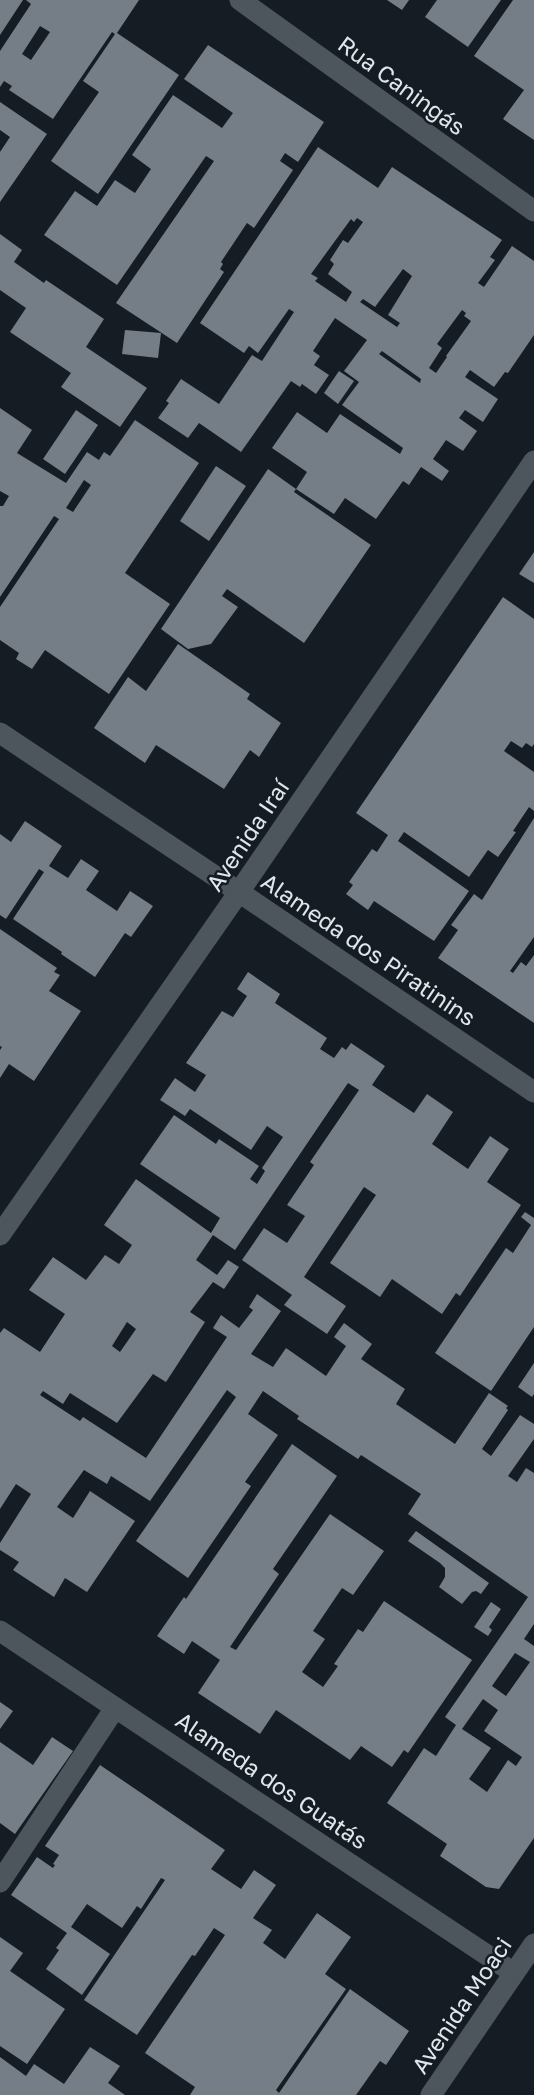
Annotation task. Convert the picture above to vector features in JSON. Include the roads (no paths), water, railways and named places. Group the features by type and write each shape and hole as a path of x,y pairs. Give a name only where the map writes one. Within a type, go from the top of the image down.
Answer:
{"street":[{"name":"Rua Caningás","path":"240,0 534,211"},
{"name":"Avenida Iraí","path":"0,1235 534,461"},
{"name":"Alameda dos Piratinins","path":"0,733 534,1092"},
{"name":"Alameda dos Guatás","path":"0,1631 514,1973"},
{"path":"0,1882 115,1708"},
{"name":"Avenida Moaci","path":"431,2095 534,1944"}]}
